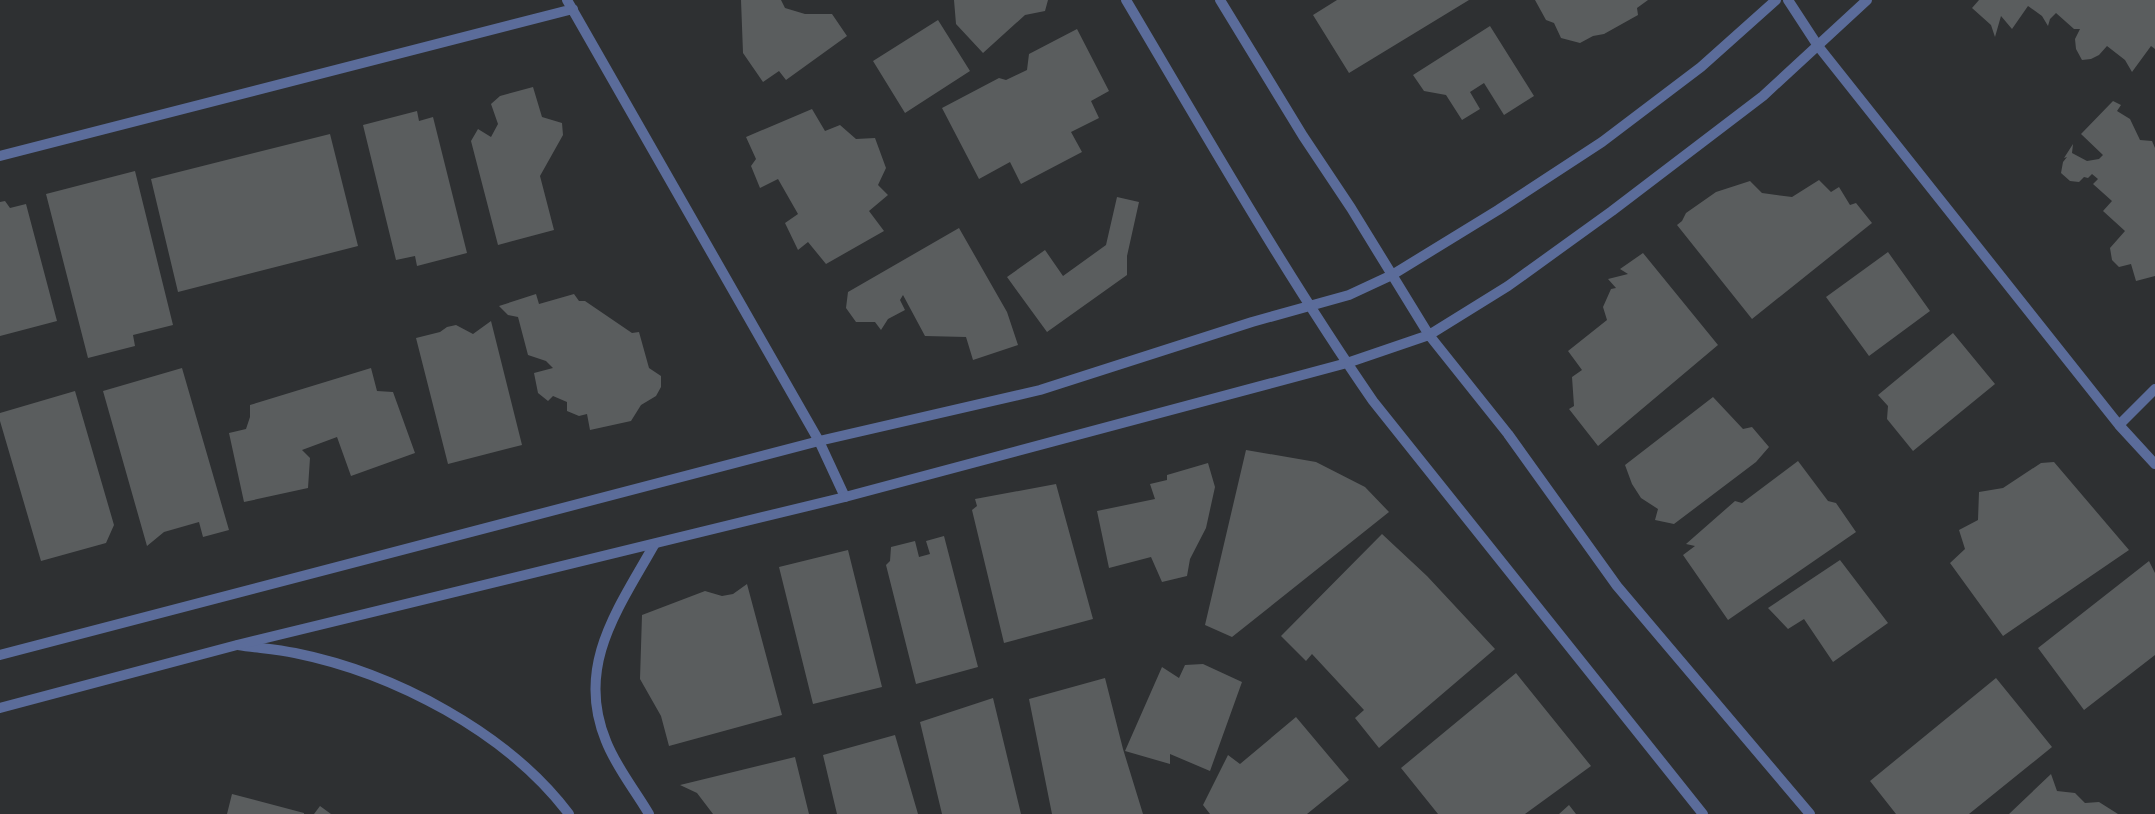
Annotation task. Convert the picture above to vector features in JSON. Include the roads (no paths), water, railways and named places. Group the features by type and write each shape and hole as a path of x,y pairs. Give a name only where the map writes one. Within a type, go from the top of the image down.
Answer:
{"street":[{"path":"567,0 819,441 845,497"},
{"path":"1126,0 1232,178 1347,363 1373,401 1703,814"},
{"path":"1220,0 1429,335 1508,434 1617,586 1810,814"},
{"path":"0,654 819,441 1040,390 1252,322 1349,295 1392,276 1602,142 1701,67 1776,0"},
{"path":"1788,0 1818,46 2119,425 2155,464"},
{"path":"0,708 237,645 845,497 1347,363 1429,335 1508,286 1612,211 1763,96 1867,0"},
{"path":"0,156 573,9"},
{"path":"2119,425 2155,389"},
{"path":"649,814 606,743 598,720 594,695 596,670 601,646 654,545"},
{"path":"237,645 294,653 351,668 406,690 455,716 505,750 554,794 569,814"}]}
